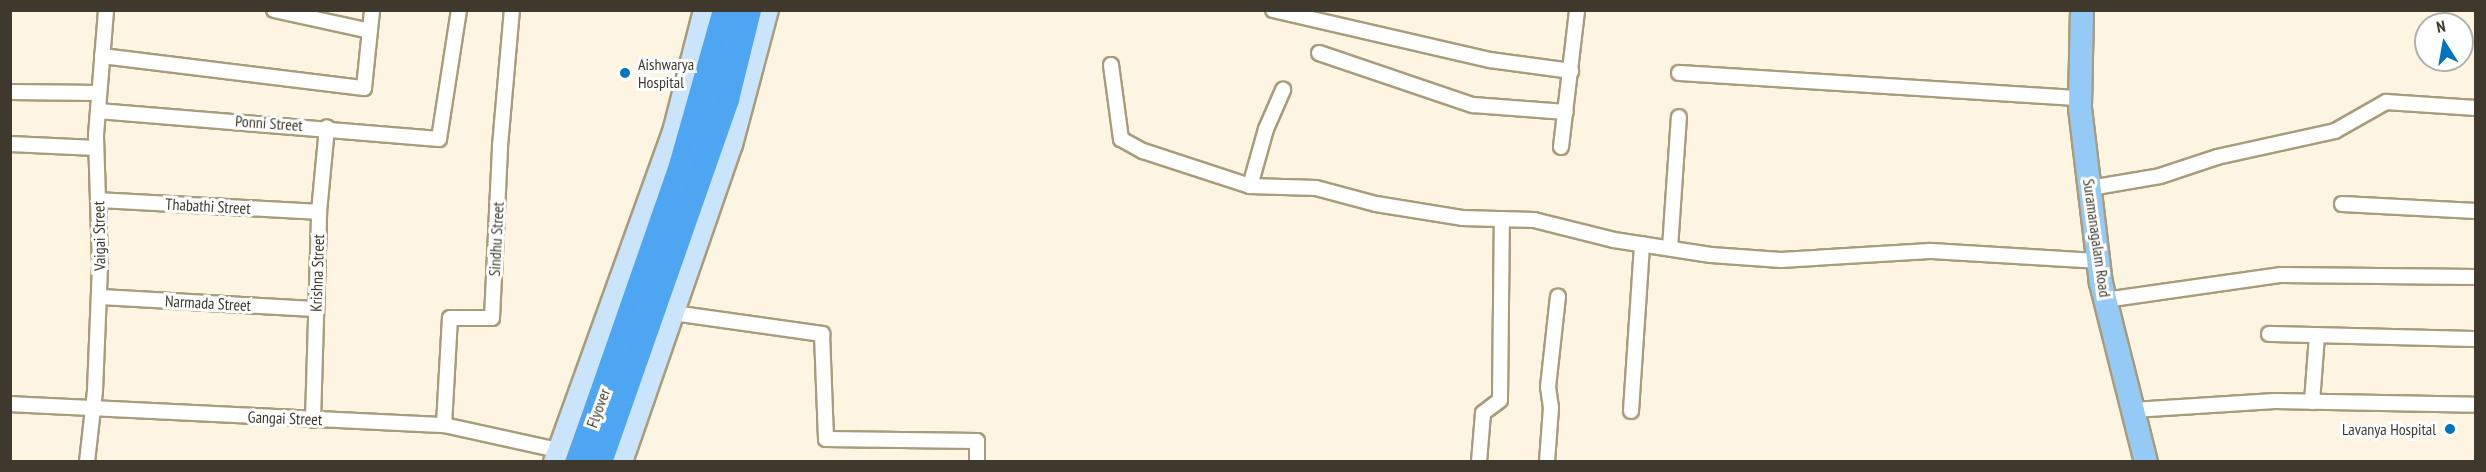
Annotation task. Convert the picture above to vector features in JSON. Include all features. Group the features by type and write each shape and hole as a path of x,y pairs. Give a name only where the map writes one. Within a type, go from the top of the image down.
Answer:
{"highway":[{"path":"658,263 682,166 726,10"},
{"path":"599,462 626,359 658,263 726,99 748,10"},
{"name":"Flyover","path":"564,458 626,359"}],"main road":[{"name":"Suramanagalam Road","path":"2082,10 2081,98 2098,261 2105,300 2146,462"}],"street":[{"name":"Vaigai Street","path":"87,462 94,406 99,297 96,148 106,10"},
{"path":"274,10 370,31"},
{"path":"102,56 364,88 372,10"},
{"name":"Ponni Street","path":"98,111 327,127 439,139 459,10"},
{"name":"Sindhu Street","path":"444,425 450,318 492,318 500,146 512,10"},
{"path":"622,462 643,308 674,128 704,10"},
{"path":"564,458 732,145 768,10"},
{"path":"1273,10 1490,60 1571,71"},
{"path":"1561,147 1577,10"},
{"path":"1319,53 1473,105 1566,112"},
{"path":"1111,65 1121,139 1143,151 1251,186 1316,188 1387,206 1462,218 1554,224 1642,244 1781,260 1930,252 2098,261"},
{"path":"1679,73 2081,98"},
{"path":"1251,186 1266,129 1283,90"},
{"path":"10,92 99,93"},
{"path":"2090,188 2160,176 2217,158 2335,131 2386,102 2475,108"},
{"path":"1670,248 1679,117"},
{"name":"Krishna Street","path":"313,420 319,212 327,127"},
{"path":"10,144 96,148"},
{"name":"Thabathi Street","path":"98,200 319,212"},
{"path":"2342,204 2475,211"},
{"path":"1479,462 1483,412 1500,400 1502,219"},
{"path":"1631,411 1642,244"},
{"path":"2105,300 2281,275 2475,277"},
{"name":"Narmada Street","path":"99,297 316,309"},
{"path":"1547,462 1551,408 1548,387 1558,297"},
{"path":"643,308 822,334 826,439 977,441 977,462"},
{"path":"2269,334 2475,339"},
{"path":"2312,402 2317,335"},
{"path":"2133,410 2312,402 2475,405"},
{"name":"Gangai Street","path":"10,404 94,406 313,420 444,425 564,458"}],"place":[{"name":"Aishwarya Hospital","path":"625,73"},
{"name":"Lavanya Hospital","path":"2450,429"}]}
